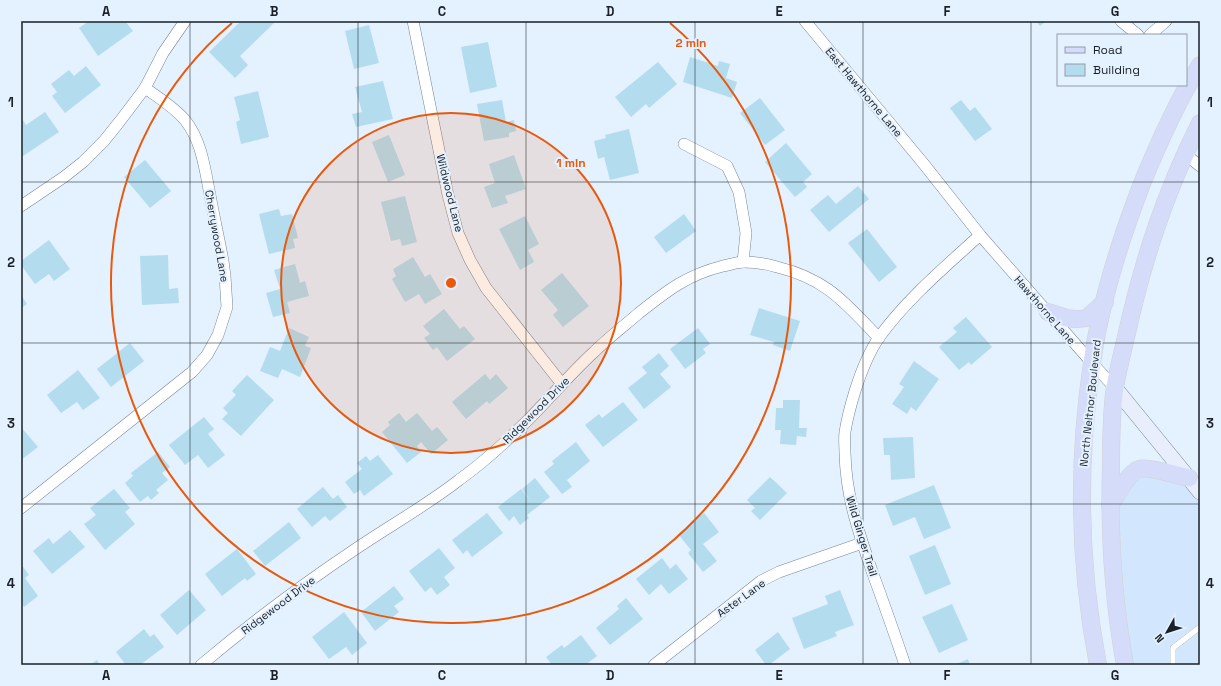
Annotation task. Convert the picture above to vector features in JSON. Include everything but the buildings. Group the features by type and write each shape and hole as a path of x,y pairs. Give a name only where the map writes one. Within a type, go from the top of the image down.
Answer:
{"main road":[{"name":"North Neltnor Boulevard","path":"1098,665 1087,588 1082,525 1083,454 1092,363 1105,302 1118,254 1133,209 1153,156 1174,110 1195,72"},
{"name":"North Neltnor Boulevard","path":"1125,665 1116,605 1109,505 1111,436 1115,388 1131,314 1145,261 1164,203 1200,123"},
{"path":"1048,312 1073,320 1083,319 1087,318 1105,302"},
{"path":"1109,505 1128,478 1139,469 1148,469 1189,478"}],"street":[{"path":"21,206 49,188 83,162 104,141 145,88 163,53 185,21"},
{"name":"Wildwood Lane","path":"413,21 448,195 458,233 470,260 486,288 562,384"},
{"name":"East Hawthorne Lane","path":"805,21 923,163"},
{"path":"1121,21 1137,34"},
{"path":"1151,34 1166,21"},
{"name":"Cherrywood Lane","path":"21,508 192,372 207,355 218,335 227,307 223,261 204,165 198,144 186,121 176,111 145,88"},
{"path":"684,144 726,166 739,192 746,233 743,262"},
{"path":"1185,154 1200,166"},
{"name":"Hawthorne Lane","path":"923,163 980,235 1115,388 1200,492"},
{"name":"Wild Ginger Trail","path":"905,665 862,543 851,507 845,468 845,433 860,374 879,338 896,315 980,235"},
{"name":"Ridgewood Drive","path":"201,665 264,614 311,579 420,508 459,480 504,443 594,352 614,334 675,285 691,276 707,270 743,262 768,264 792,270 815,280 828,288 842,299 879,338"},
{"name":"Aster Lane","path":"654,665 761,581 779,572 862,543"}],"lane":[{"path":"1173,665 1173,648 1200,627"}],"shaded area":[{"path":"1139,469 1189,478 1200,492 1200,665 1130,665 1110,516"}]}
